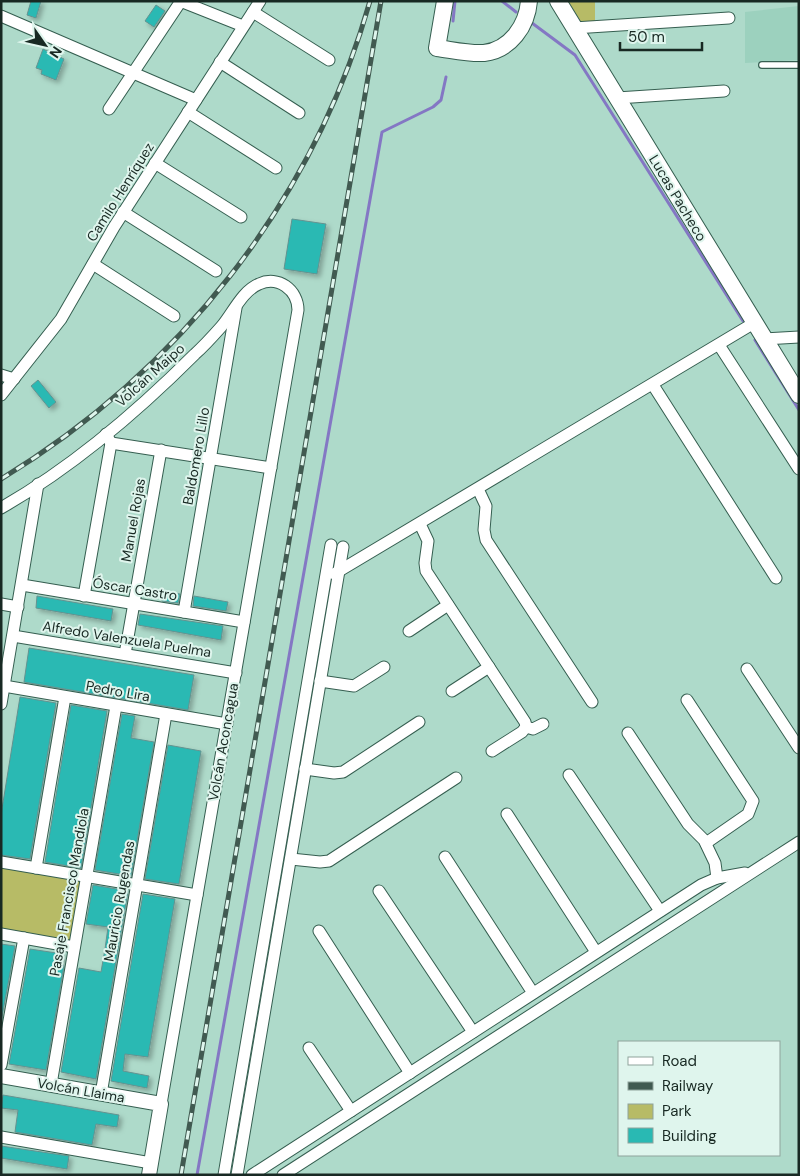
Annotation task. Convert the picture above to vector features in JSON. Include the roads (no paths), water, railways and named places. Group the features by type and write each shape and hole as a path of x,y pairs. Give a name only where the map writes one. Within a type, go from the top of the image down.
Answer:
{"main road":[{"path":"445,1 437,48 483,53 501,48 514,38 522,26 529,1"},
{"name":"Lucas Pacheco","path":"558,1 799,395"}],"street":[{"path":"109,109 180,1 243,26"},
{"name":"Camilo Henríquez","path":"1,395 61,319 124,212 260,1"},
{"path":"253,12 330,60"},
{"path":"1,16 196,100"},
{"path":"574,28 729,18"},
{"path":"220,62 299,113"},
{"path":"617,98 724,91"},
{"path":"188,112 276,168"},
{"path":"155,163 241,217"},
{"path":"124,212 216,271"},
{"path":"93,264 174,316"},
{"name":"Volcán Maipo","path":"1,508 109,438 197,353 251,288 268,282 284,285 292,290 297,298 298,310"},
{"name":"Baldomero Lillo","path":"184,612 237,306"},
{"name":"Volcán Aconcagua","path":"150,1169 298,310"},
{"path":"325,578 420,524 754,323"},
{"path":"764,338 799,336"},
{"path":"719,345 799,469"},
{"path":"1,375 14,379"},
{"path":"653,385 776,578"},
{"path":"84,596 109,438 161,450 271,468"},
{"name":"Manuel Rojas","path":"125,654 161,450"},
{"path":"1,704 5,657 13,636 38,484"},
{"path":"478,489 486,506 484,530 486,540 592,702"},
{"path":"420,524 428,541 425,563 426,571 525,722 526,727"},
{"path":"224,1175 331,546"},
{"path":"238,1175 343,547"},
{"name":"Óscar Castro","path":"22,585 244,622"},
{"path":"1,604 18,607"},
{"path":"409,630 448,605"},
{"name":"Alfredo Valenzuela Puelma","path":"13,636 236,673"},
{"path":"320,682 354,686 384,667"},
{"path":"452,691 489,667"},
{"path":"747,669 799,748"},
{"name":"Pedro Lira","path":"4,686 227,724"},
{"path":"36,868 65,697"},
{"path":"687,700 753,801 748,814 706,843"},
{"name":"Pasaje Francisco Mandiola","path":"50,1084 116,706"},
{"name":"Mauricio Rugendas","path":"101,1094 166,714"},
{"path":"306,769 334,773 343,772 419,722"},
{"path":"526,727 533,729 543,724"},
{"path":"492,751 522,732 526,727"},
{"path":"628,733 688,824 706,843 715,863 717,878"},
{"path":"569,775 660,911"},
{"path":"291,859 328,861 456,778"},
{"path":"507,814 596,952"},
{"path":"282,1175 799,842"},
{"path":"445,857 533,993"},
{"path":"1,862 197,895"},
{"path":"252,1175 701,885 717,878 752,871"},
{"path":"379,891 473,1032"},
{"path":"319,932 410,1073"},
{"path":"1,934 74,947"},
{"path":"1,1064 24,938"},
{"path":"309,1048 351,1112"},
{"name":"Volcán Llaima","path":"1,1076 161,1104"},
{"path":"1,1137 150,1169"},
{"path":"290,1150 290,1160 298,1165"}],"lane":[{"path":"762,65 799,65"}],"waterway":[{"path":"453,21 455,1"},
{"path":"502,1 516,12"},
{"path":"532,23 575,55 743,321"},
{"path":"197,1175 382,132 433,107 441,100 446,77"},
{"path":"755,340 799,410"}],"railway":[{"path":"1,479 66,436 126,387 181,333 231,275 275,212 313,145 345,75 370,1"},
{"path":"181,1175 381,1"}]}
